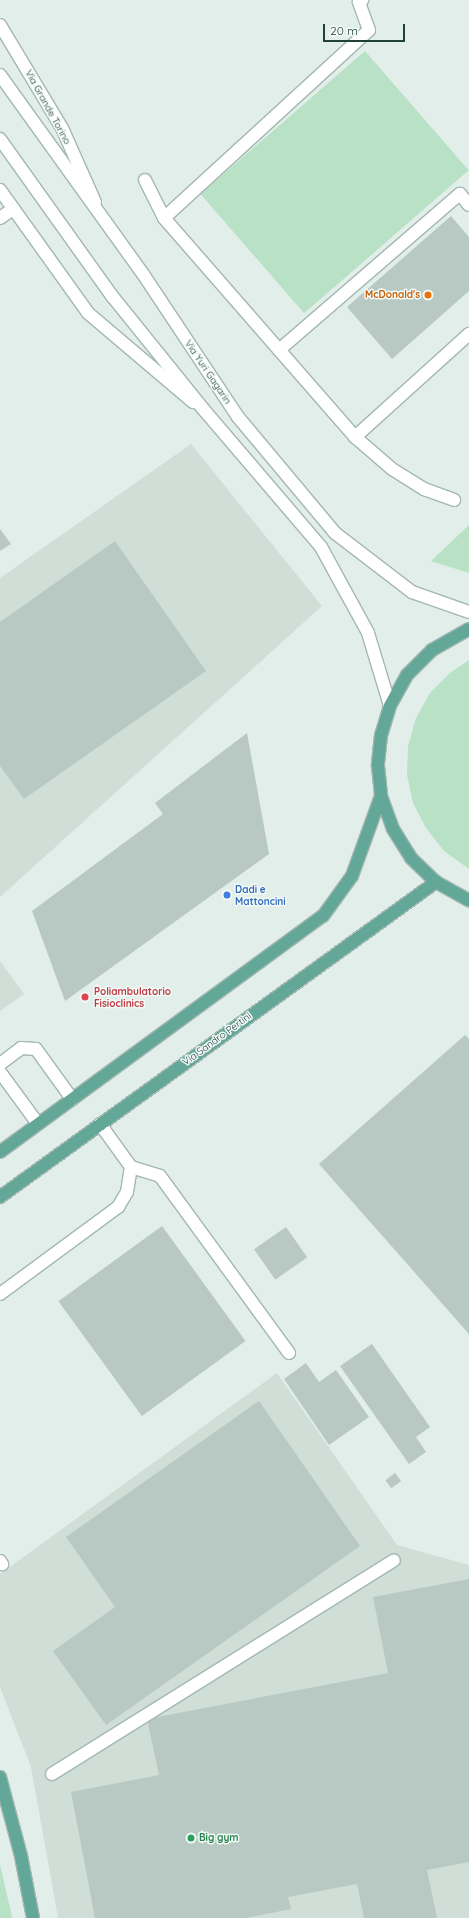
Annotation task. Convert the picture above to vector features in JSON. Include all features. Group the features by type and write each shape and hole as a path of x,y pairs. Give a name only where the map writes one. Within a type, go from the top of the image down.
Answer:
{"main road":[{"path":"164,218 369,30 361,1"},
{"name":"Via Grande Torino","path":"0,25 62,128 100,214"},
{"name":"Via Yuri Gagarin","path":"0,75 100,214 238,417 335,533 412,592 469,612"},
{"path":"0,139 112,296 204,410 321,548 368,633 390,706"},
{"path":"145,180 164,218 355,437 392,469 424,489 454,500"},
{"path":"0,190 88,313 204,410"},
{"path":"279,350 460,194 469,205"},
{"path":"0,218 13,209"},
{"path":"355,437 469,334"},
{"path":"469,629 432,650 407,675 390,706 381,735 378,766 381,796 393,829 411,858 436,882 469,900"},
{"path":"0,1152 323,916 352,876 381,796"},
{"name":"Via Sandro Pertini","path":"0,1197 436,882"},
{"path":"0,1064 21,1048 36,1049 72,1099"},
{"path":"0,1072 38,1124"},
{"path":"100,1124 131,1167 160,1176 289,1352"},
{"path":"0,1294 118,1207 127,1192 131,1167"},
{"path":"52,1774 394,1560"},
{"path":"0,1777 21,1856 33,1918"}],"shaded area":[{"path":"191,444 322,606 0,897 0,578"},
{"path":"0,961 24,994 0,1011"},
{"path":"277,1373 397,1545 469,1565 469,1918 58,1918 31,1767 0,1687 0,1574"}],"green space":[{"path":"365,51 469,170 304,313 200,194"},
{"path":"469,525 469,573 431,561"},
{"path":"469,660 469,869 444,851 426,828 413,803 407,775 408,746 416,718 430,693 450,673"},
{"path":"0,1865 11,1912 12,1918 0,1918"}],"building":[{"path":"451,216 469,237 469,291 392,359 347,307"},
{"path":"0,529 11,544 0,551"},
{"path":"115,541 206,671 24,799 0,766 0,622"},
{"path":"247,733 269,854 65,1001 32,911 163,814 155,803"},
{"path":"465,1035 469,1039 469,1334 319,1164"},
{"path":"162,1226 245,1341 142,1416 58,1301"},
{"path":"286,1227 307,1257 275,1280 254,1249"},
{"path":"372,1344 430,1427 416,1437 426,1452 409,1464 340,1366"},
{"path":"306,1363 319,1382 336,1370 369,1417 329,1445 284,1379"},
{"path":"259,1401 360,1546 106,1725 53,1651 115,1607 66,1537"},
{"path":"395,1473 401,1481 391,1488 385,1480"},
{"path":"469,1579 469,1862 427,1870 437,1918 364,1918 357,1884 288,1897 291,1909 246,1918 95,1918 71,1792 159,1775 147,1719 388,1673 373,1597"}],"place":[{"name":"McDonald's","path":"428,295"},
{"name":"Dadi e Mattoncini","path":"227,895"},
{"name":"Poliambulatorio Fisioclinics","path":"85,997"},
{"name":"Big gym","path":"191,1838"}]}
